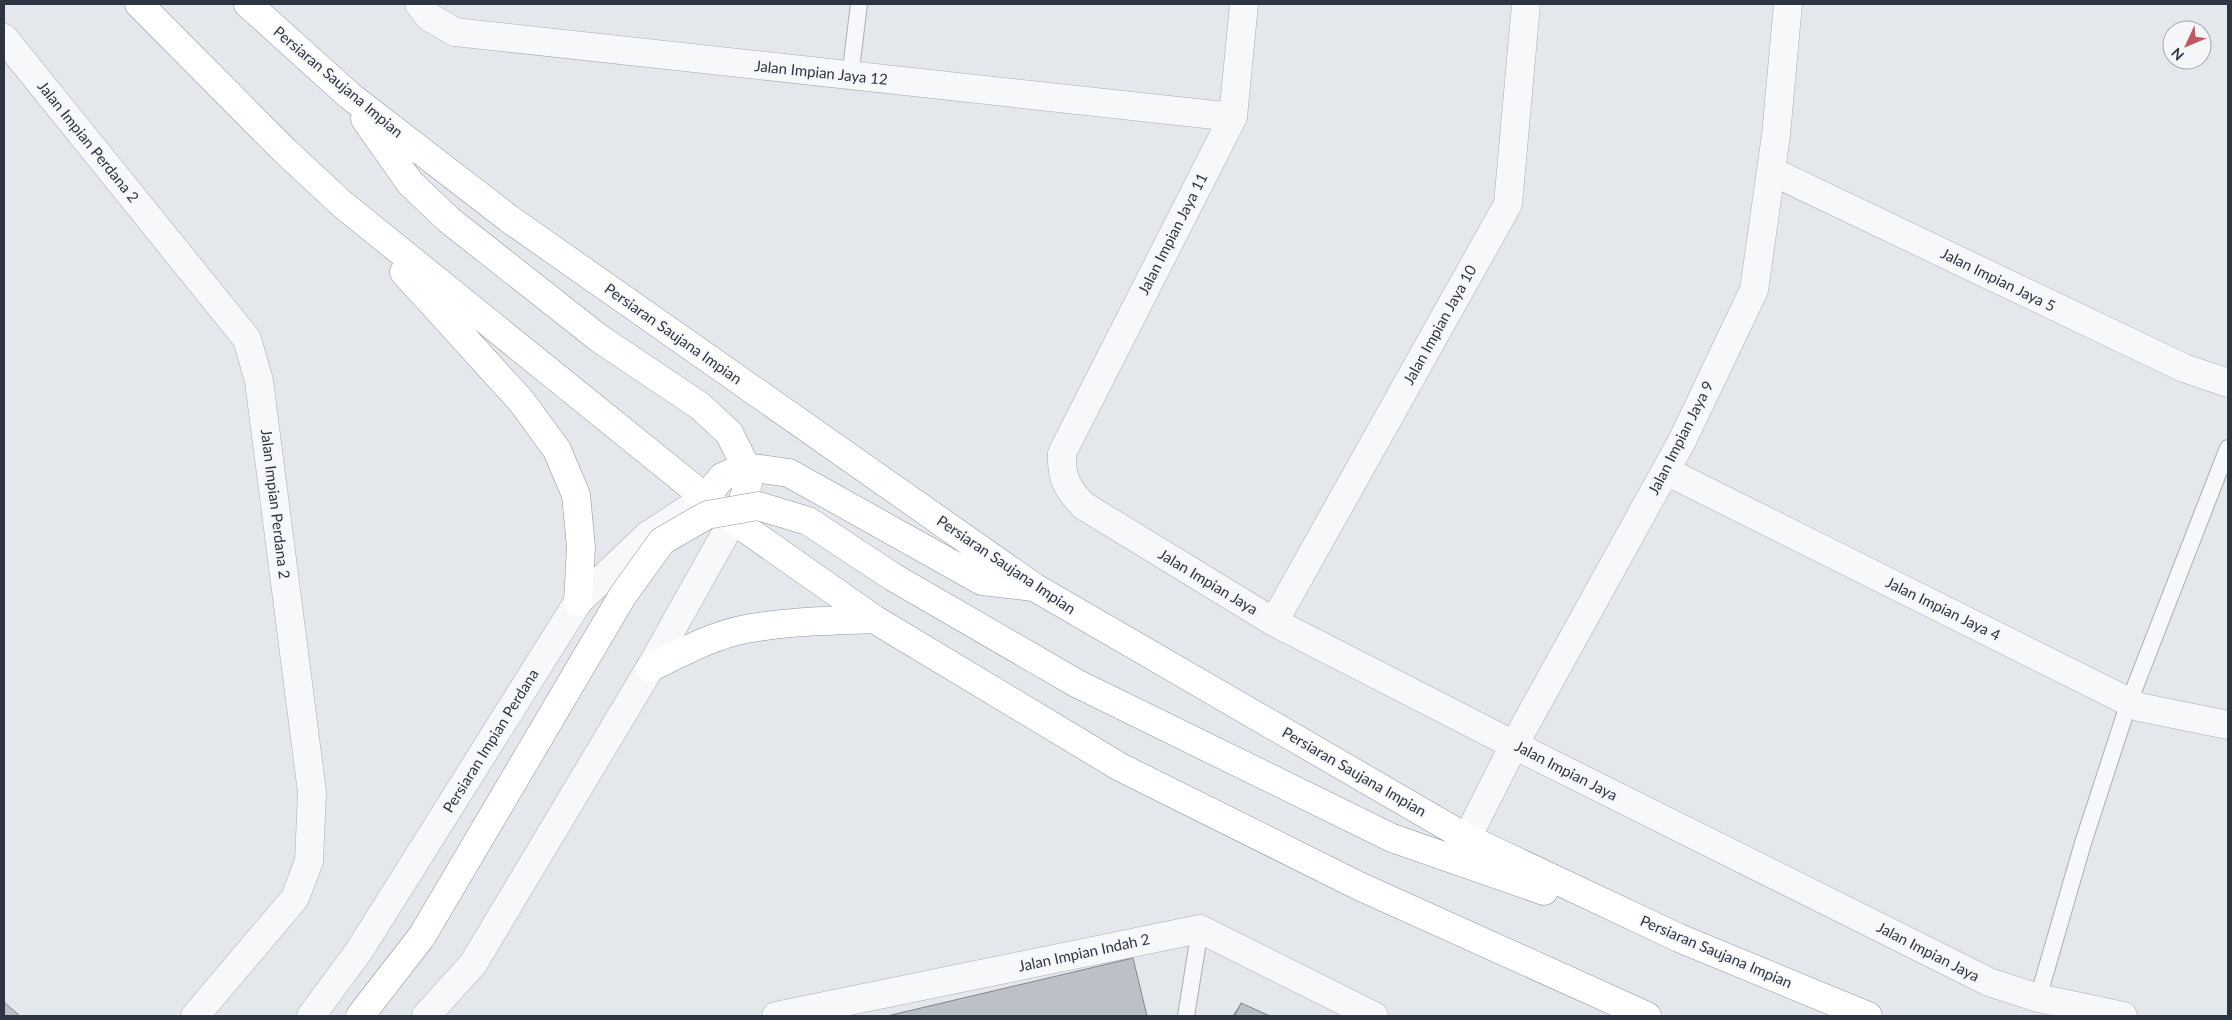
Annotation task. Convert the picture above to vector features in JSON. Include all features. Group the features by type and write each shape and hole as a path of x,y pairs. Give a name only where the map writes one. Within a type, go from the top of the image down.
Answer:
{"highway":[{"path":"140,4 284,150 342,204 733,520 874,619 1120,766 1359,886 1647,1016"},
{"name":"Persiaran Saujana Impian","path":"248,4 350,96 508,218 1034,587 1468,838 1678,938 1868,1016"},
{"path":"350,96 410,182 449,220 600,339 700,406 729,433 746,467 748,484 742,503 733,520"},
{"path":"342,204 522,402 557,450 576,494 581,548 578,602"},
{"path":"705,498 722,477 746,467 789,473 982,581 1034,587"},
{"path":"360,1016 422,936 622,595 662,541 707,515 758,506 808,522 893,577 1076,683 1392,838 1678,938"},
{"path":"650,668 700,644 745,629 804,621 874,619"}],"street":[{"name":"Jalan Impian Jaya 12","path":"419,4 428,17 455,32 850,77 1233,117"},
{"name":"Jalan Impian Jaya 11","path":"1062,453 1233,117 1244,4"},
{"name":"Jalan Impian Jaya 10","path":"1274,622 1508,204 1526,4"},
{"name":"Jalan Impian Jaya 9","path":"1468,838 1514,745 1666,471 1754,290 1771,171 1788,4"},
{"name":"Jalan Impian Perdana 2","path":"4,38 247,339 260,381 312,792 309,861 296,898 195,1016"},
{"name":"Jalan Impian Jaya 5","path":"1771,171 2184,368 2228,383"},
{"name":"Jalan Impian Jaya","path":"1062,453 1061,469 1066,483 1073,495 1084,506 1274,622 1514,745 1989,982 2038,998 2123,1016"},
{"name":"Jalan Impian Jaya 4","path":"1666,471 2139,707 2228,725"},
{"name":"Persiaran Impian Perdana","path":"311,1016 359,951 578,602 647,536 705,498"},
{"path":"426,1016 473,964 650,668 733,520"},
{"path":"1200,929 1374,1016"},
{"name":"Jalan Impian Indah 2","path":"776,1016 1200,929"}],"lane":[{"path":"850,77 859,4"},
{"path":"2038,998 2083,843 2129,702 2228,448"},
{"path":"1186,1016 1200,929"}],"building":[{"path":"1133,958 1147,1016 887,1016"},
{"path":"4,1002 20,1016 4,1016"},
{"path":"1241,1003 1270,1016 1235,1016"}]}
